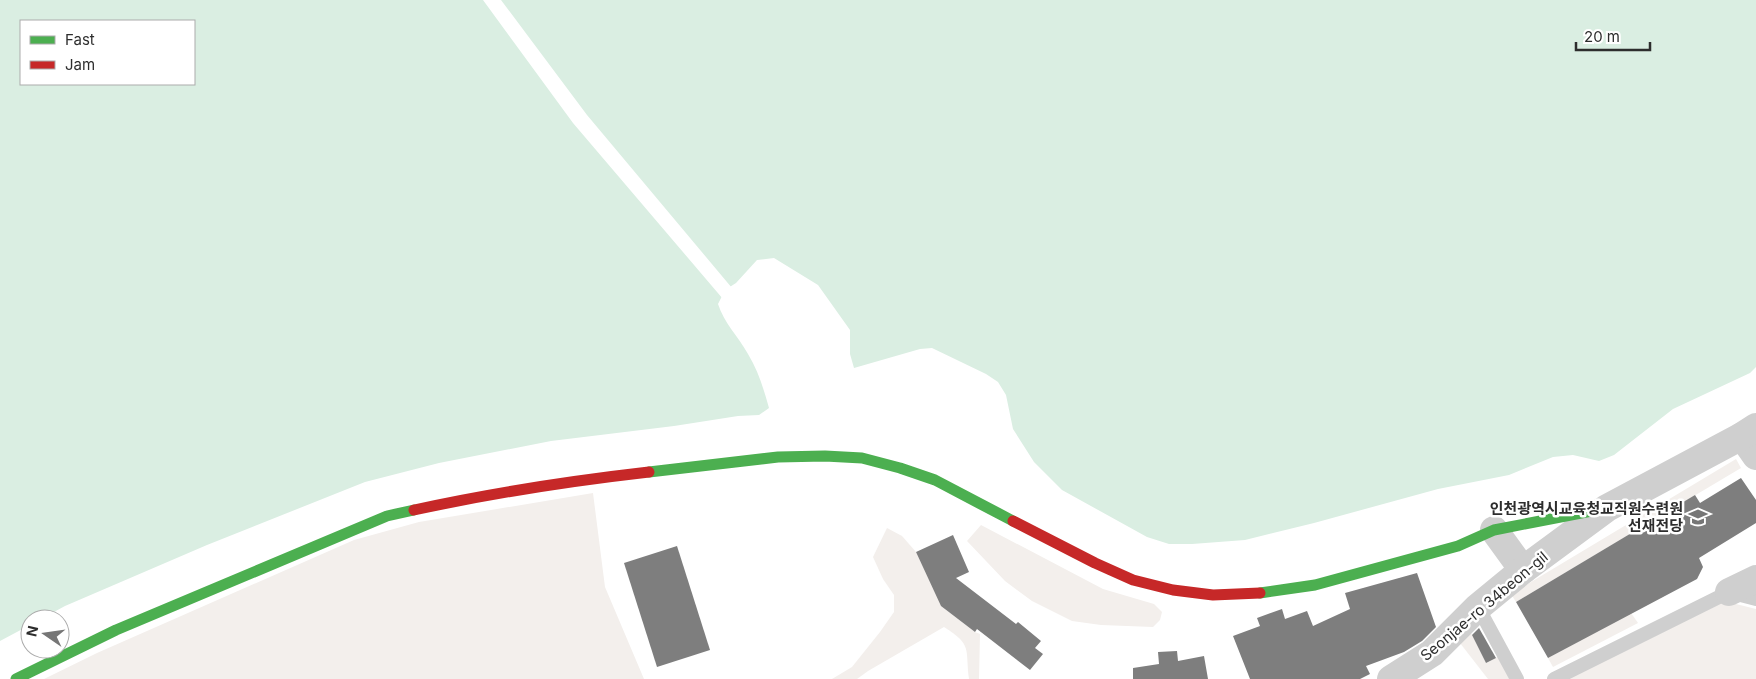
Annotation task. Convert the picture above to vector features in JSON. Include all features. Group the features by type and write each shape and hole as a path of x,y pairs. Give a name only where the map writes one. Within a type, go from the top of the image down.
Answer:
{"street":[{"name":"Seonjae-ro 34beon-gil","path":"1391,679 1432,654 1478,607 1523,570 1607,508 1751,440"},
{"path":"16,679 116,630 387,516 478,496 572,481 778,457 824,456 862,458 900,468 935,480 1095,563 1133,580 1172,590 1213,595 1265,593 1315,585 1458,546 1494,530 1607,508"},
{"path":"1494,530 1523,570"},
{"path":"1729,592 1756,579"}],"lane":[{"path":"1554,679 1729,592 1756,599"},
{"path":"1478,607 1517,679"}],"shaded area":[{"path":"0,0 1756,0 1756,367 1750,373 1673,409 1614,455 1599,461 1573,455 1553,457 1509,475 1438,489 1245,540 1169,544 1147,537 1062,490 1034,462 1013,429 1006,395 998,382 986,374 932,348 920,349 854,368 850,354 850,330 818,285 774,258 757,260 736,283 725,290 718,304 724,317 752,360 760,380 769,408 759,415 738,416 551,441 439,463 365,482 207,545 59,609 20,609 20,630 0,641"},
{"path":"1736,459 1741,468 1516,602 1511,594"},
{"path":"593,493 605,587 644,679 44,679 97,653 354,540 419,522"},
{"path":"981,525 1103,589 1154,604 1162,612 1160,620 1153,627 1101,625 1072,621 1032,601 1005,581 967,541"},
{"path":"887,528 902,536 916,552 945,609 980,634 979,679 969,679 964,643 944,627 857,679 832,679 852,667 894,612 894,595 883,579 873,557"},
{"path":"1716,599 1756,609 1756,679 1554,679"},
{"path":"1631,613 1638,623 1553,667 1548,658"},
{"path":"1469,629 1486,663 1503,654 1517,679 1488,679 1460,643"}],"pier":[{"path":"483,0 501,0 587,115 732,288 727,291 723,299 573,123"}],"building":[{"name":"인천광역시교육청교직원수련원 선재전당","path":"1741,478 1756,500 1756,523 1699,558 1703,567 1697,579 1548,658 1516,602 1695,495 1700,503"},
{"path":"953,535 969,572 956,578 1016,624 1018,622 1041,641 1035,648 1043,654 1030,670 977,629 975,632 941,606 916,552"},
{"path":"677,546 710,650 657,667 624,563"},
{"path":"1417,573 1436,627 1422,641 1404,652 1366,666 1370,674 1360,679 1250,679 1233,636 1260,626 1257,618 1282,609 1285,619 1307,611 1313,626 1350,609 1345,593"},
{"path":"1479,628 1496,658 1486,663 1472,635"},
{"path":"1177,651 1178,661 1204,656 1208,679 1133,679 1133,668 1159,664 1158,652"}],"traffic: fast":[{"path":"649,472 778,457 825,456 862,458 935,480 1013,521"},
{"path":"1260,593 1315,585 1458,546 1494,530 1607,508"},
{"path":"16,679 116,630 387,516 414,510"}],"traffic: jam":[{"path":"414,510 531,488 649,472"},
{"path":"1013,521 1095,563 1133,580 1173,590 1213,595 1260,593"}],"place":[{"name":"인천광역시교육청교직원수련원 선재전당","path":"1698,517"}]}
